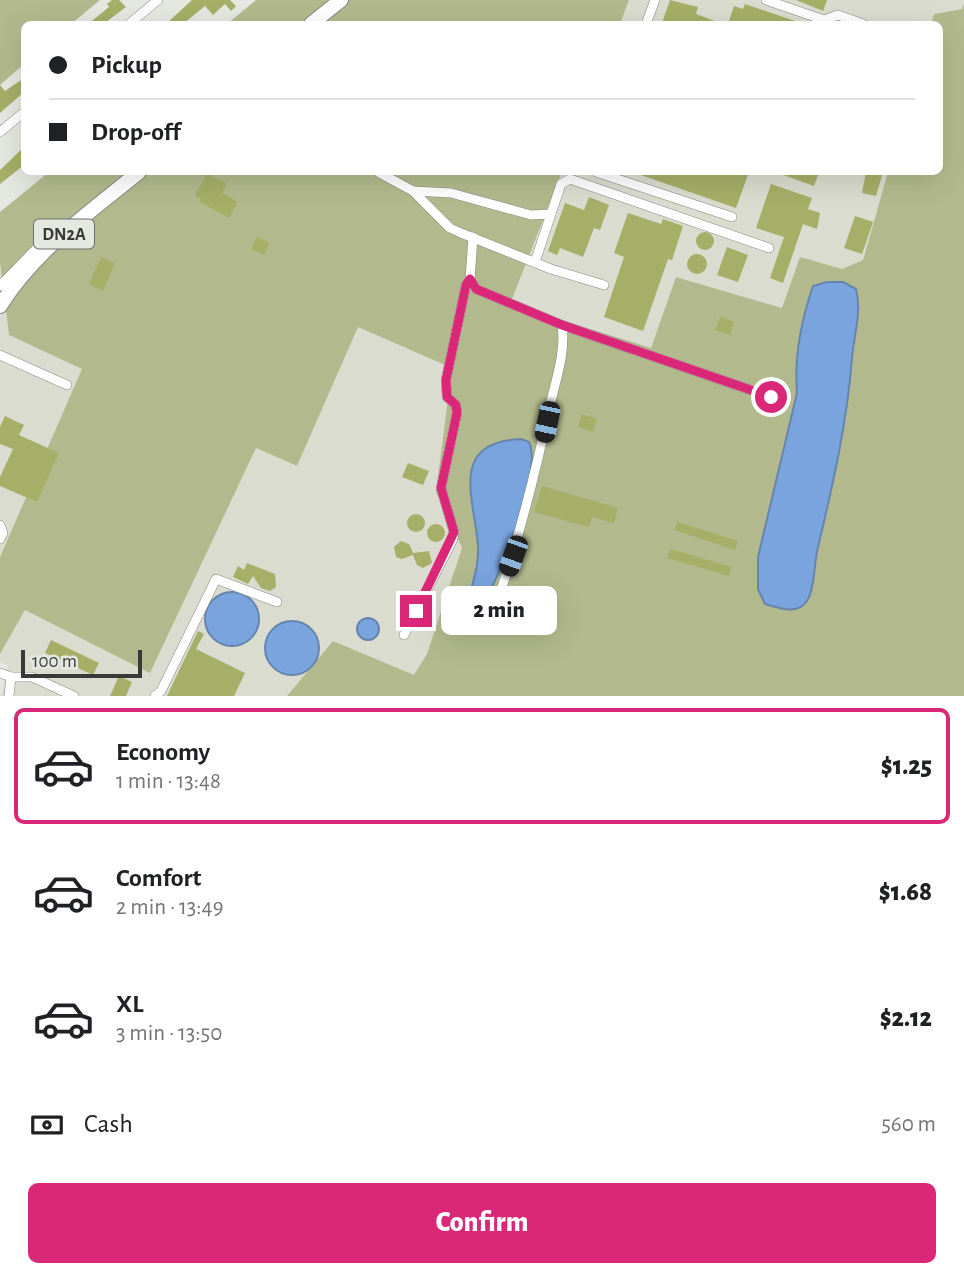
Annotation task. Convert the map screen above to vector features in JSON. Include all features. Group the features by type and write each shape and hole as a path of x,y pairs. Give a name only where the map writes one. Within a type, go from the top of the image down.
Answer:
{"highway":[{"path":"315,21 341,0"},
{"name":"DN2A","path":"0,307 24,272 135,175"}],"street":[{"path":"133,21 158,0"},
{"path":"647,21 656,0"},
{"path":"766,0 824,20 838,15 855,21"},
{"path":"0,132 21,114"},
{"path":"384,175 413,191 450,228 604,285"},
{"path":"605,175 732,217"},
{"path":"536,262 561,184 565,179 575,179 769,248"},
{"path":"413,191 451,193 531,215 551,214"},
{"path":"0,286 45,241 75,225"},
{"path":"404,635 453,539 454,532 441,488 457,413 456,405 447,397 446,380 466,285 470,279 472,237"},
{"path":"470,279 476,289 562,325 771,397"},
{"path":"498,599 520,534 536,472 560,362 562,325"},
{"path":"0,355 67,385"},
{"path":"0,525 3,533 0,539"},
{"path":"155,696 161,691 216,579 277,602"},
{"path":"0,673 11,677 32,677 74,696"},
{"path":"9,696 11,677"}],"shaded area":[{"path":"629,0 964,0 963,9 934,14 932,21 621,21"},
{"path":"561,175 887,175 863,260 782,308 676,277 651,349 510,304"},
{"path":"0,263 9,335 83,368 0,557"},
{"path":"358,326 453,368 436,492 462,548 427,654 414,676 334,641 287,696 1,696 8,665 0,662 0,654 25,609 150,672 256,448 297,466"}],"green space":[{"path":"0,0 100,0 75,21 21,21 21,67 0,85"},
{"path":"256,0 629,0 621,21 231,21"},
{"path":"964,4 964,696 287,696 333,641 414,675 427,654 462,548 436,492 452,368 358,327 297,466 256,448 150,673 25,610 0,654 0,557 82,369 9,335 0,263 0,212 45,175 561,175 510,304 651,348 676,277 782,308 800,257 842,269 863,260 887,175 943,175 943,21 932,21 934,14 962,9"}],"water":[{"path":"827,282 843,282 856,289 858,298 847,406 810,594 799,608 782,609 765,604 758,589 758,557 797,393 799,339 805,312 813,286"},
{"path":"521,439 529,442 532,455 526,495 511,543 494,583 487,596 479,598 470,594 478,552 471,493 474,462 483,451 498,443"},
{"path":"232,592 251,600 259,619 251,638 232,646 213,638 205,619 213,600"},
{"path":"364,618 372,618 379,625 379,633 372,640 364,640 357,633 357,625"},
{"path":"292,621 311,629 319,648 311,667 292,675 273,667 265,648 273,629"}],"building":[{"path":"112,0 119,0 126,7 107,21 92,21 109,7 107,4"},
{"path":"192,0 230,0 236,6 231,11 225,4 213,15 205,6 187,21 169,21"},
{"path":"670,0 698,7 696,14 715,21 664,21"},
{"path":"796,0 827,0 823,11"},
{"path":"745,4 795,21 729,21 734,6 743,9"},
{"path":"21,80 21,95 0,113 0,85 5,91"},
{"path":"21,150 21,167 0,184 0,170"},
{"path":"206,175 209,175 227,184 222,193 238,202 229,218 200,202 201,199 195,195"},
{"path":"641,175 748,175 736,208"},
{"path":"783,175 818,175 814,186"},
{"path":"865,175 882,175 876,196 862,193"},
{"path":"771,184 812,198 808,209 820,213 817,229 803,224 783,283 770,278 784,237 756,228"},
{"path":"589,197 609,205 600,230 594,228 583,257 560,248 557,255 548,251 565,203 584,210"},
{"path":"628,213 661,224 663,219 683,226 672,260 668,259 643,331 604,317 624,257 614,253"},
{"path":"855,216 873,222 862,254 844,248"},
{"path":"701,232 709,232 714,241 712,248 701,250 696,245 696,237"},
{"path":"257,237 270,243 264,255 251,249"},
{"path":"727,247 748,255 738,282 717,275"},
{"path":"697,254 704,257 707,264 704,271 697,274 690,271 687,264 690,257"},
{"path":"101,257 115,263 103,291 89,284"},
{"path":"720,317 734,322 730,335 715,330"},
{"path":"582,414 597,419 593,432 578,427"},
{"path":"5,416 24,425 19,435 59,453 37,502 0,486 0,477 13,449 0,444 0,427"},
{"path":"408,463 429,471 423,485 402,477"},
{"path":"542,486 618,508 614,523 592,517 589,527 534,512"},
{"path":"412,514 420,514 425,523 423,530 412,532 407,527 407,519"},
{"path":"677,522 738,541 735,550 674,530"},
{"path":"432,524 440,524 445,533 443,540 432,542 427,537 427,529"},
{"path":"401,541 409,544 413,553 429,551 432,563 423,568 417,565 413,555 402,559 396,557 394,547"},
{"path":"670,549 732,567 729,576 667,558"},
{"path":"247,563 275,574 276,587 270,591 261,588 253,576 248,584 233,577 238,566 244,570"},
{"path":"510,601 522,613 518,618 513,614 504,627 488,616 494,608 499,612"},
{"path":"198,631 204,634 196,649 245,673 234,696 167,696"},
{"path":"51,640 99,663 93,675 45,653"},
{"path":"119,676 132,682 126,696 110,696"}],"route":[{"path":"416,611 453,539 454,532 442,499 441,488 457,413 456,405 447,397 446,380 466,285 470,279 476,289 562,325 771,397"}]}
